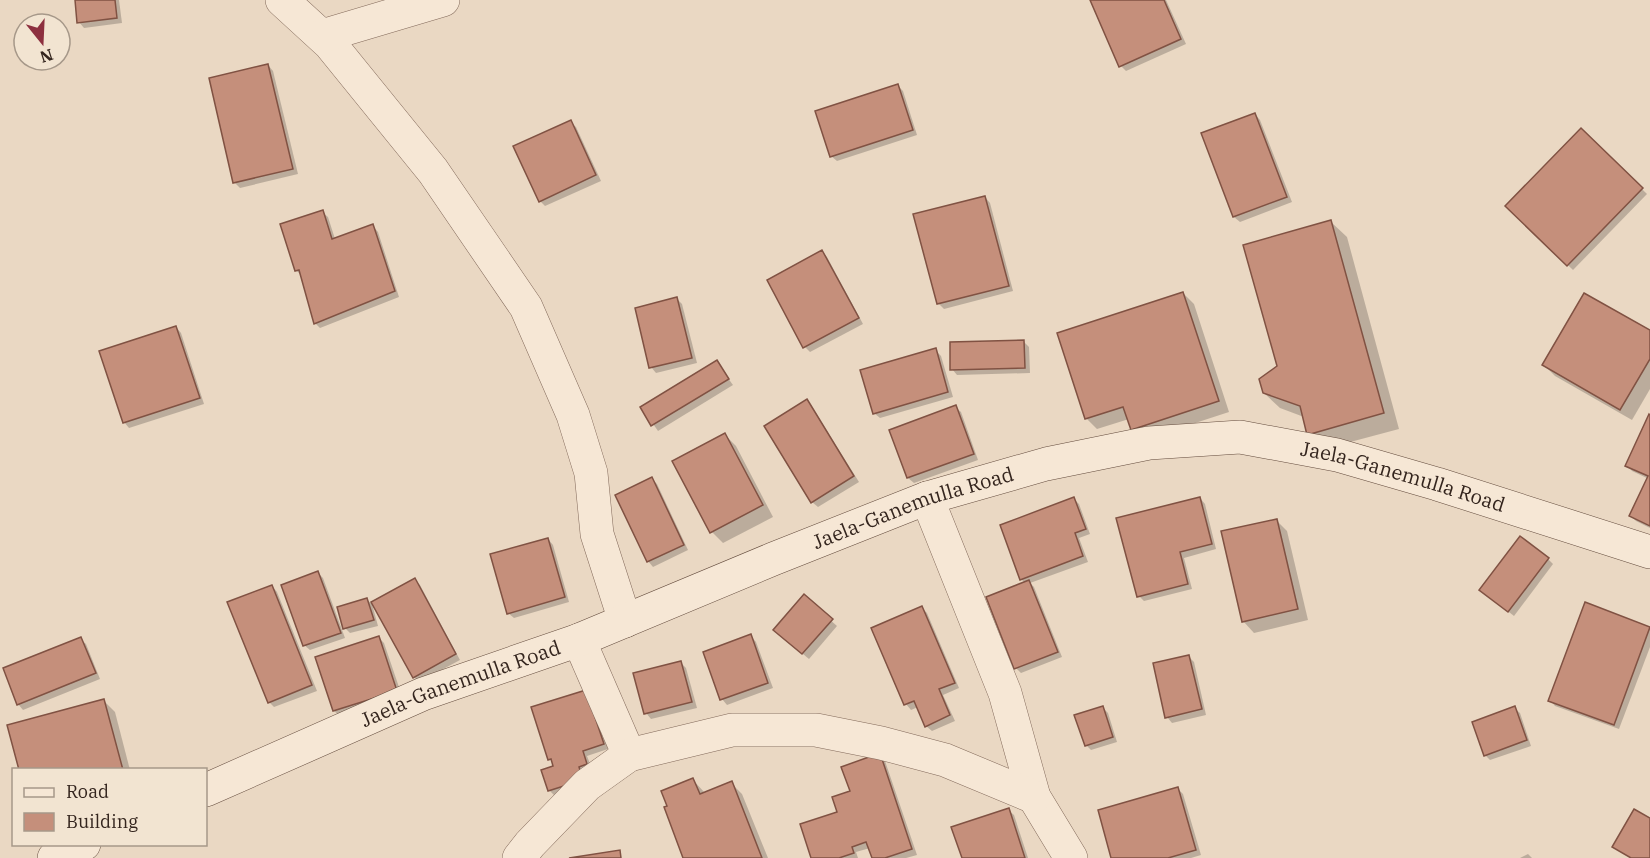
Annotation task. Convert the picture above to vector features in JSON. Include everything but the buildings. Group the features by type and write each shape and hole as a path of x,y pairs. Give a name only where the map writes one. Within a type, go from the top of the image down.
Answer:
{"street":[{"path":"282,0 330,44 433,171 526,307 573,415 591,473 597,534 625,621"},
{"path":"322,36 443,0"},
{"name":"Jaela-Ganemulla Road","path":"207,790 423,694 579,640 927,498 1046,464 1149,443 1239,437 1337,455 1437,484 1650,552"},
{"path":"927,498 1005,693 1034,797 1071,858"},
{"path":"579,640 629,755"},
{"path":"519,858 587,785 629,755 732,730 816,730 881,743 945,760 1034,797"},
{"path":"54,858 80,846"}]}
